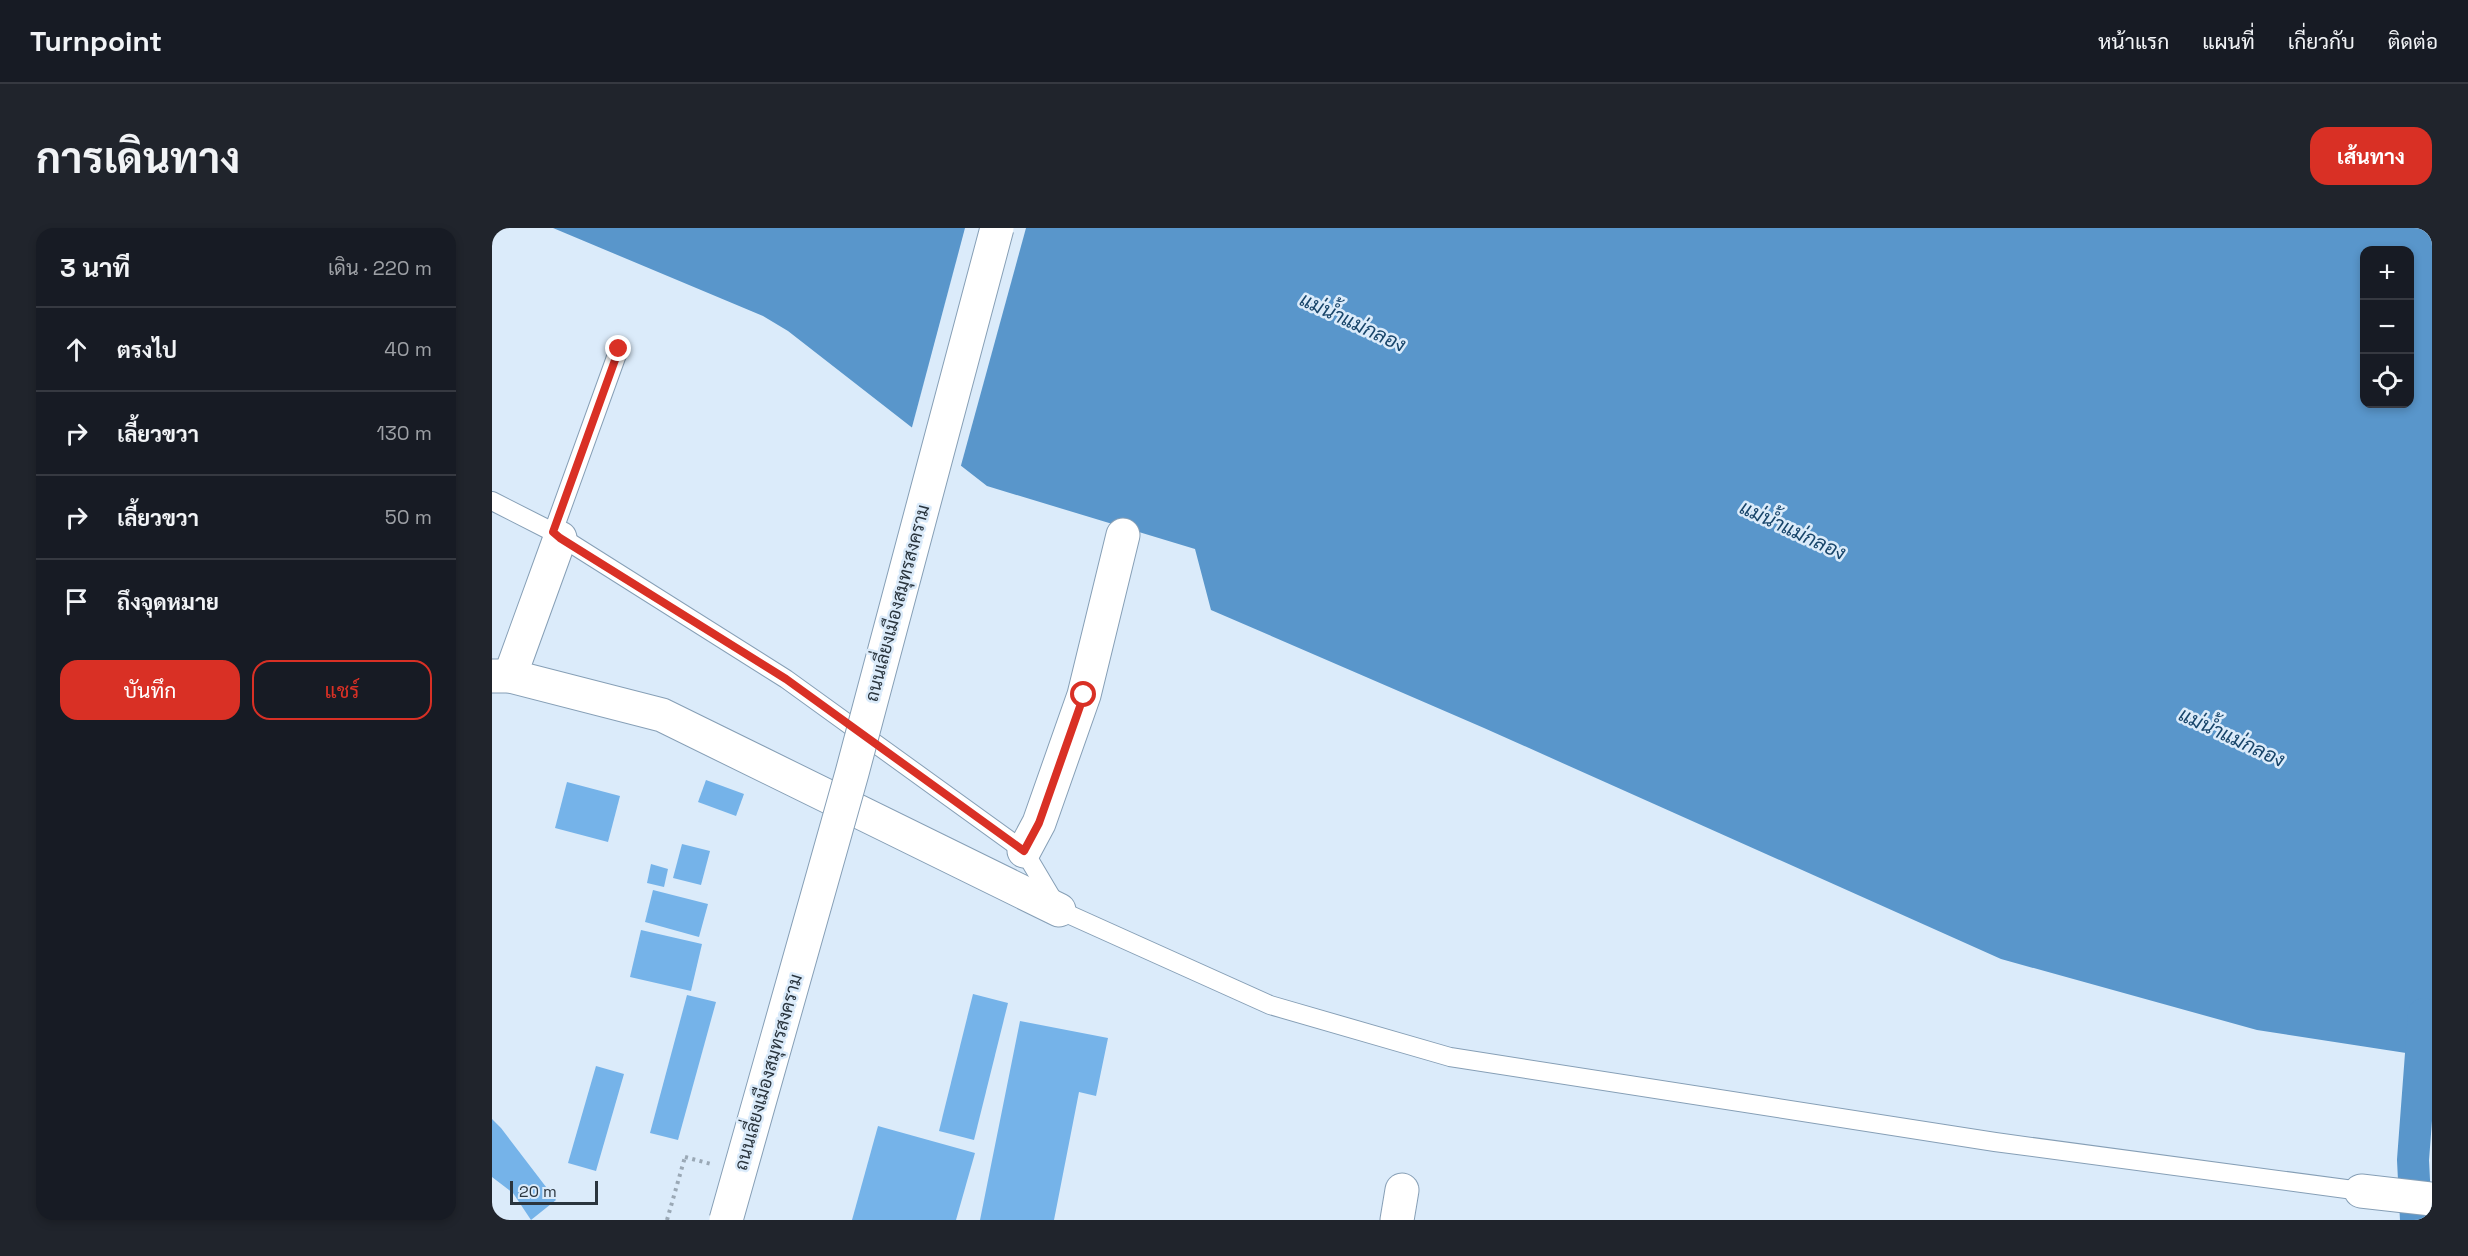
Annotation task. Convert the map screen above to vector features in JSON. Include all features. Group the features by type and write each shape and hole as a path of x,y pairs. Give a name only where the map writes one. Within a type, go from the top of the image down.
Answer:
{"street":[{"name":"ถนนเลี่ยงเมืองสมุทรสงคราม","path":"726,1220 852,773 997,228"},
{"path":"556,535 501,676 662,715 1059,910"},
{"path":"1024,851 1039,823 1084,695 1123,535"},
{"path":"2361,1191 2432,1198"}],"lane":[{"path":"556,535 619,349"},
{"path":"492,501 556,535 786,679 1024,851 1059,910 1270,1005 1450,1057 1995,1142 2361,1191"}],"path":[{"path":"666,1220 685,1157"}],"water":[{"name":"แม่น้ำแม่กลอง","path":"553,228 2418,228 2432,233 2432,1057 2257,1030 2001,959 1484,728 1211,610 1195,549 987,486 788,331 763,316"}],"pier":[{"path":"965,228 1026,228 960,469 911,431"}],"building":[{"path":"706,780 744,794 736,816 698,802"},
{"path":"567,782 620,796 608,842 555,828"},
{"path":"682,844 710,851 701,885 673,878"},
{"path":"651,864 668,869 664,887 647,883"},
{"path":"653,890 708,904 699,937 645,922"},
{"path":"641,930 702,944 691,991 630,977"},
{"path":"973,994 1008,1003 974,1140 939,1131"},
{"path":"687,995 716,1002 678,1140 650,1133"},
{"path":"1020,1021 1108,1038 1096,1096 1079,1092 1054,1220 980,1220"},
{"path":"596,1066 624,1074 596,1171 568,1163"},
{"path":"492,1119 556,1200 531,1220 513,1193 492,1177"},
{"path":"878,1126 975,1153 956,1220 852,1220"}],"waterway":[{"path":"2416,1220 2413,1160 2424,1014"}],"route":[{"path":"619,349 553,532 560,538 786,679 1024,851 1039,823 1084,695"}]}
